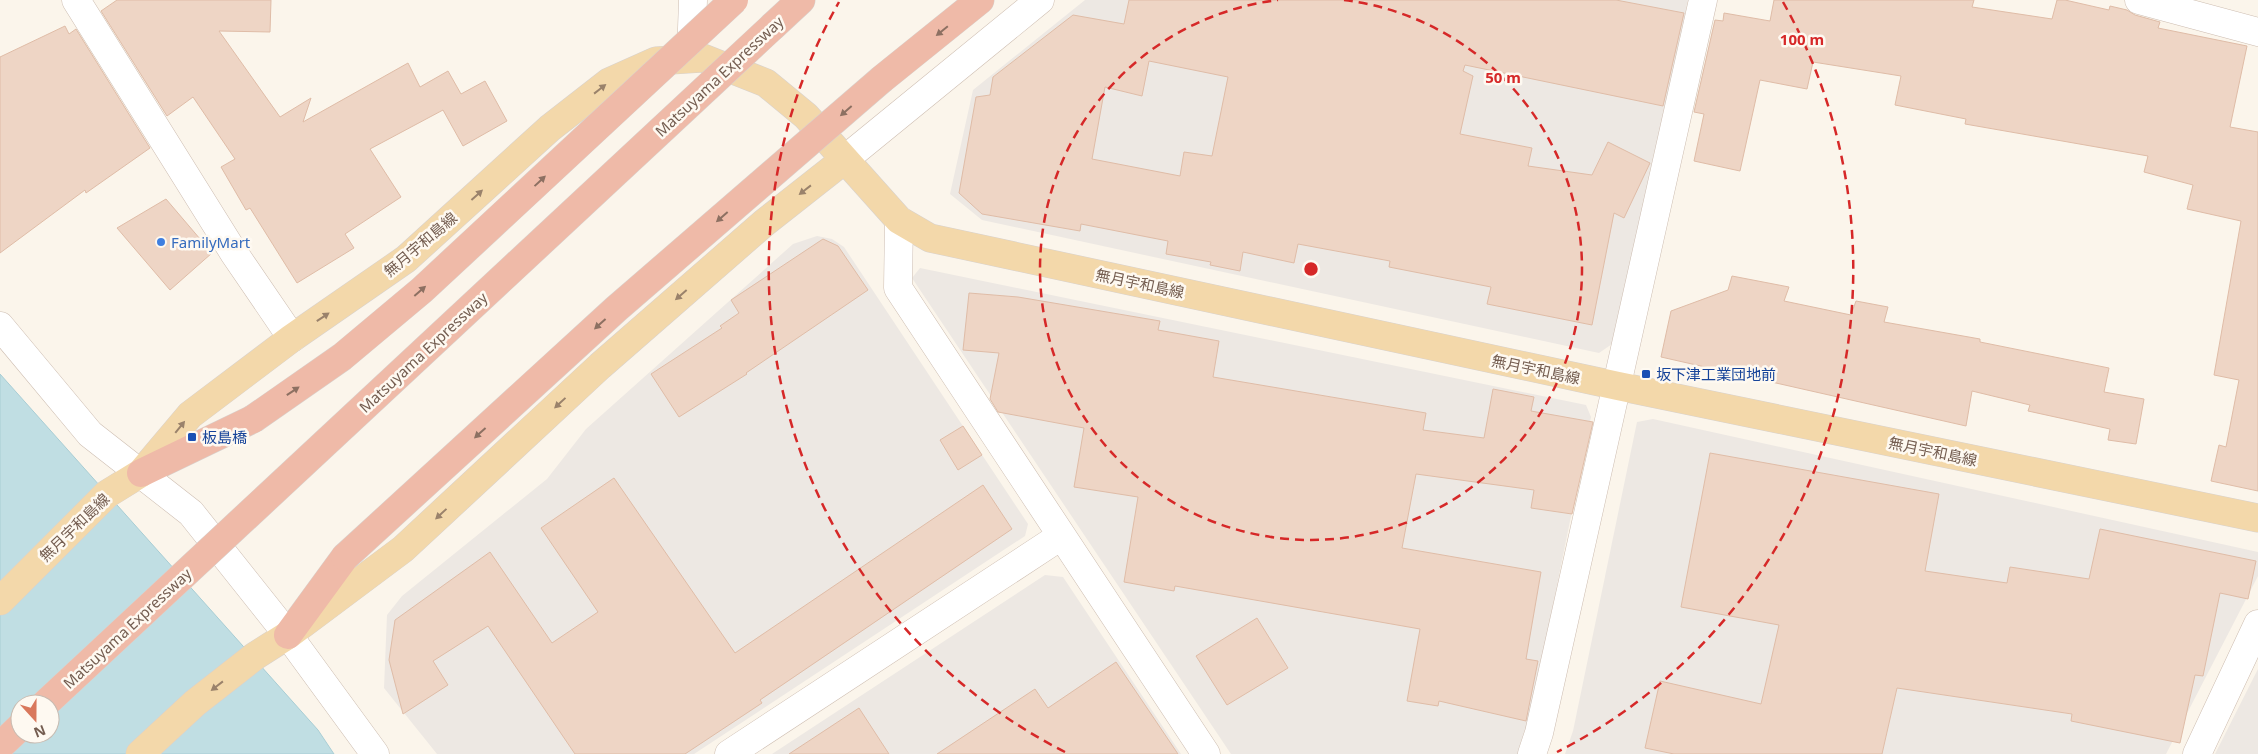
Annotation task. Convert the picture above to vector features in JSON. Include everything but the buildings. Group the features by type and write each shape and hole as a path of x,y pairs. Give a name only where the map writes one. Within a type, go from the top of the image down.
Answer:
{"highway":[{"path":"141,473 253,419 342,358 422,290 734,0"},
{"name":"Matsuyama Expressway","path":"56,694 801,0"},
{"path":"288,635 345,557 616,309 882,79 980,0"},
{"path":"0,746 10,737"}],"main road":[{"name":"無月宇和島線","path":"0,601 106,494 141,473 190,414 292,338 406,260 550,128 609,82 656,61 703,58 766,83 806,116 900,220 930,238 1618,386 2258,518"},
{"path":"140,754 195,703 255,656 288,635 403,549 600,366 764,223 844,160"}],"street":[{"path":"76,0 234,253 292,338"},
{"path":"690,59 694,0"},
{"path":"844,160 1040,0"},
{"path":"1532,754 1539,733 1618,386 1703,0"},
{"path":"2139,0 2258,32"},
{"path":"900,220 898,288 1206,754"},
{"path":"0,326 90,434 192,513 288,635 375,754"},
{"path":"729,754 1061,536"},
{"path":"2197,754 2258,624"}],"shaded area":[{"path":"1085,0 1688,0 1615,342 1599,353 982,220 950,194 973,90"},
{"path":"817,236 832,239 844,247 1028,524 1025,536 694,754 437,754 384,688 387,615 402,596 547,479 586,429 793,244"},
{"path":"920,268 1586,405 1591,417 1527,734 1520,754 1231,754 912,278"},
{"path":"1653,419 2258,552 2258,576 2166,754 1565,754 1573,731 1637,422"},
{"path":"1045,575 1063,577 1181,754 772,754"},
{"path":"2258,669 2258,754 2215,754"}],"water":[{"path":"0,374 318,730 334,754 0,754"}],"place":[{"name":"FamilyMart","path":"161,242"},
{"name":"坂下津工業団地前","path":"1646,374"},
{"name":"板島橋","path":"192,437"}]}
